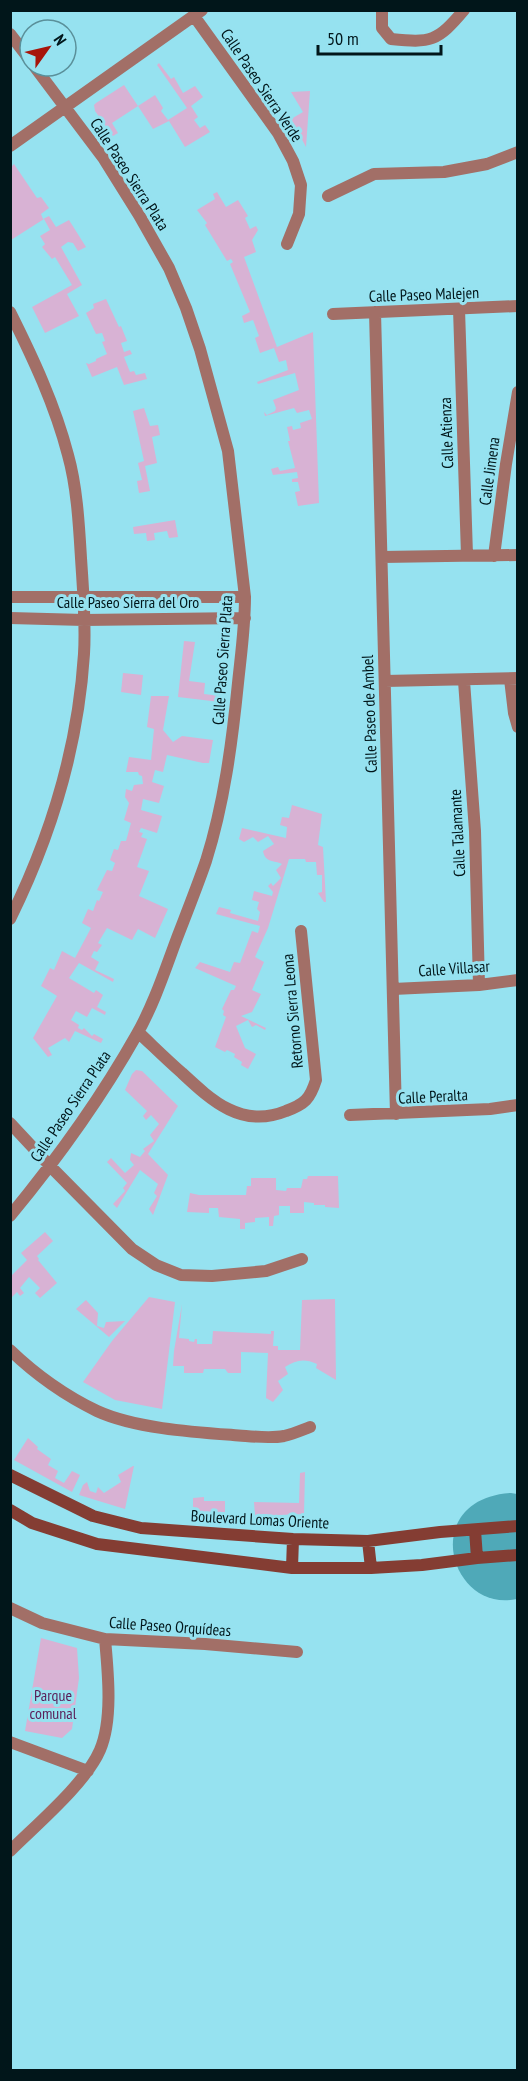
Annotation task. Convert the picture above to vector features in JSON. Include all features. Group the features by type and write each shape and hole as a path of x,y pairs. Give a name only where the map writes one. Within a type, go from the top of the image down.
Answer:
{"street":[{"path":"382,10 382,28 391,39 422,42 436,37 453,24 464,10"},
{"path":"10,146 198,13"},
{"name":"Calle Paseo Sierra Verde","path":"198,13 278,134 293,161 301,185 299,214 288,244"},
{"name":"Calle Paseo Sierra Plata","path":"10,1216 51,1167 138,1032 161,981 206,861 213,834 234,728 245,618 245,597 228,451 203,359 186,308 169,268 139,215 104,159 43,78"},
{"path":"328,196 374,174 444,172 487,164 518,152"},
{"name":"Calle Paseo Malejen","path":"333,314 518,306"},
{"name":"Calle Atienza","path":"459,309 467,555"},
{"path":"10,312 35,361 51,400 69,457 79,529 84,598 84,653 79,703 69,759 51,822 33,872 10,919"},
{"name":"Calle Paseo de Ambel","path":"375,312 396,1114"},
{"name":"Calle Jimena","path":"494,556 518,392"},
{"path":"382,557 518,555"},
{"name":"Calle Paseo Sierra del Oro","path":"10,597 245,597"},
{"name":"Calle Paseo Sierra del Oro","path":"10,618 84,620 245,618"},
{"path":"385,681 464,681 514,678 514,713 518,727"},
{"name":"Calle Talamante","path":"464,681 475,831 479,985"},
{"name":"Retorno Sierra Leona","path":"138,1032 207,1097 225,1109 250,1117 268,1117 302,1105 312,1094 315,1080 301,931"},
{"name":"Calle Villasar","path":"393,988 479,985 518,980"},
{"name":"Calle Peralta","path":"350,1115 490,1109 518,1105"},
{"path":"10,1123 132,1249 156,1265 181,1275 212,1276 266,1271 302,1259"},
{"path":"10,1350 24,1364 69,1396 98,1412 126,1421 199,1432 265,1437 284,1436 310,1427"},
{"name":"Boulevard Lomas Oriente","path":"10,1475 93,1516 141,1528 292,1539 368,1541 518,1526"},
{"path":"10,1510 32,1523 97,1544 130,1550 292,1568 371,1568 518,1555"},
{"path":"475,1530 477,1558"},
{"path":"292,1539 292,1568"},
{"path":"368,1541 371,1568"},
{"name":"Calle Paseo Orquídeas","path":"10,1608 42,1623 105,1639 297,1652"},
{"path":"10,1851 88,1771 101,1749 107,1719 109,1683 105,1639"},
{"path":"10,1743 88,1771"}],"green space":[{"path":"159,63 171,79 174,77 183,93 195,86 203,97 191,106 198,117 194,120 200,128 205,125 210,132 185,147 169,121 153,129 138,106 155,95 163,108 161,111 168,120 187,108 157,65"},
{"path":"124,85 138,106 112,123 118,133 113,136 95,111 94,105"},
{"path":"310,91 306,147 291,119 303,112 291,92"},
{"path":"14,164 37,198 41,197 49,208 41,214 43,219 49,216 56,227 69,220 86,247 78,251 73,243 68,242 61,247 82,285 67,294 79,316 45,333 32,307 72,285 55,257 52,259 42,247 45,244 40,236 50,230 44,219 11,240 11,167"},
{"path":"217,192 226,207 238,200 248,216 245,218 250,229 256,226 258,230 252,240 256,252 244,257 277,347 313,332 319,503 298,506 295,492 300,491 298,482 292,482 292,479 298,478 297,472 273,475 271,469 278,467 280,471 295,468 287,427 292,426 293,430 301,428 300,423 312,419 309,410 297,413 294,408 265,416 264,412 267,415 275,411 273,400 299,390 295,373 258,384 257,382 288,370 286,360 279,362 274,348 260,353 255,338 259,336 253,320 244,323 242,316 250,312 230,264 233,262 231,259 227,261 205,225 207,223 197,210 215,199 213,194"},
{"path":"106,299 127,341 121,343 124,352 130,350 132,354 124,357 130,372 134,371 136,375 145,373 147,379 124,385 117,367 92,377 86,363 96,361 107,354 102,342 105,341 102,333 96,334 86,313 94,308 93,304"},
{"path":"144,408 150,426 158,425 160,435 152,437 157,463 145,466 150,491 139,493 137,481 142,480 138,463 144,461 133,411"},
{"path":"175,520 178,537 169,538 167,531 154,533 155,540 147,541 146,533 134,534 133,527"},
{"path":"184,641 195,642 189,681 205,683 204,694 221,696 220,702 178,697"},
{"path":"123,673 143,675 141,695 121,692"},
{"path":"151,696 169,696 163,730 173,742 182,736 213,740 209,763 167,755 163,772 155,770 152,782 164,786 159,803 143,799 141,810 162,816 157,833 141,828 139,832 143,833 141,837 147,839 137,867 149,871 139,896 168,909 155,938 138,929 132,940 107,928 98,943 102,945 97,952 94,951 91,957 99,962 95,970 114,979 113,982 79,963 69,978 94,993 96,990 103,995 97,1007 106,1012 105,1015 92,1008 87,1017 76,1011 71,1020 79,1025 78,1028 82,1030 84,1028 92,1036 94,1034 103,1039 101,1043 75,1031 69,1042 65,1038 48,1048 52,1055 48,1057 33,1038 57,996 41,986 50,968 54,970 62,951 75,958 91,928 82,923 88,909 93,911 97,900 99,901 103,892 97,890 107,870 112,871 115,863 110,860 114,849 118,850 121,841 126,841 131,823 124,820 129,803 125,797 126,789 132,791 134,785 143,784 142,776 138,772 126,772 129,757 151,760 154,729 147,727"},
{"path":"292,805 322,814 318,845 323,847 326,902 318,893 322,892 322,875 317,875 316,862 289,859 268,928 255,957 264,962 252,990 261,994 252,1012 241,1016 266,1028 265,1030 256,1025 252,1027 248,1020 236,1026 245,1048 256,1054 248,1069 234,1057 235,1054 215,1047 226,1017 222,1009 231,990 234,990 236,986 195,968 200,962 230,972 234,962 240,963 252,931 258,933 260,926 216,914 219,907 231,910 230,913 258,921 259,902 252,900 254,891 272,896 273,892 268,886 271,883 273,886 281,878 276,870 282,864 264,855 263,851 274,844 268,836 258,842 253,837 244,842 239,839 242,828 286,838 287,827 280,825 282,817 289,818"},
{"path":"136,1070 142,1071 178,1106 148,1154 168,1175 153,1215 149,1209 157,1196 154,1193 158,1184 140,1170 117,1208 113,1204 125,1191 123,1188 127,1183 107,1162 111,1158 125,1173 134,1165 130,1160 131,1153 140,1157 145,1151 143,1149 154,1141 150,1135 159,1124 151,1115 146,1120 143,1116 147,1111 125,1090"},
{"path":"308,1176 338,1176 339,1208 304,1202 304,1213 290,1213 290,1206 279,1206 279,1215 274,1216 273,1226 269,1226 269,1217 255,1218 255,1222 245,1223 245,1229 240,1229 240,1219 219,1217 218,1208 209,1208 209,1213 187,1212 190,1193 246,1195 247,1186 251,1186 251,1178 276,1178 276,1190 286,1191 287,1188 301,1188 303,1179 307,1179"},
{"path":"45,1232 53,1241 37,1256 57,1283 40,1298 35,1293 40,1288 29,1277 20,1288 24,1293 20,1296 17,1292 11,1298 11,1276 27,1260 21,1253"},
{"path":"149,1297 175,1302 162,1409 115,1400 83,1382 112,1341"},
{"path":"335,1299 336,1380 316,1368 317,1364 304,1360 297,1361 285,1367 288,1374 278,1381 283,1390 273,1402 266,1398 268,1353 241,1352 241,1373 228,1373 225,1369 204,1369 203,1373 184,1373 184,1366 173,1366 182,1304 179,1338 194,1342 197,1339 197,1344 212,1344 213,1331 271,1334 271,1331 274,1331 273,1346 278,1346 278,1350 300,1350 302,1300"},
{"path":"86,1300 98,1313 97,1326 104,1328 106,1322 125,1321 109,1337 76,1309"},
{"path":"28,1438 38,1447 37,1449 51,1459 48,1465 58,1471 55,1478 64,1483 72,1471 80,1475 72,1492 14,1460"},
{"path":"133,1466 125,1509 79,1495 83,1485 87,1482 90,1491 96,1493 98,1487 104,1493 121,1482 118,1475"},
{"path":"305,1472 304,1514 255,1516 254,1502 299,1503 300,1473"},
{"path":"204,1497 204,1501 225,1501 225,1515 193,1515 193,1498"},
{"name":"Parque comunal","path":"41,1638 77,1648 79,1678 72,1729 62,1738 25,1731"}],"water":[{"path":"511,1493 517,1494 517,1599 493,1599 474,1590 461,1574 454,1554 454,1533 463,1514 482,1500"}]}
